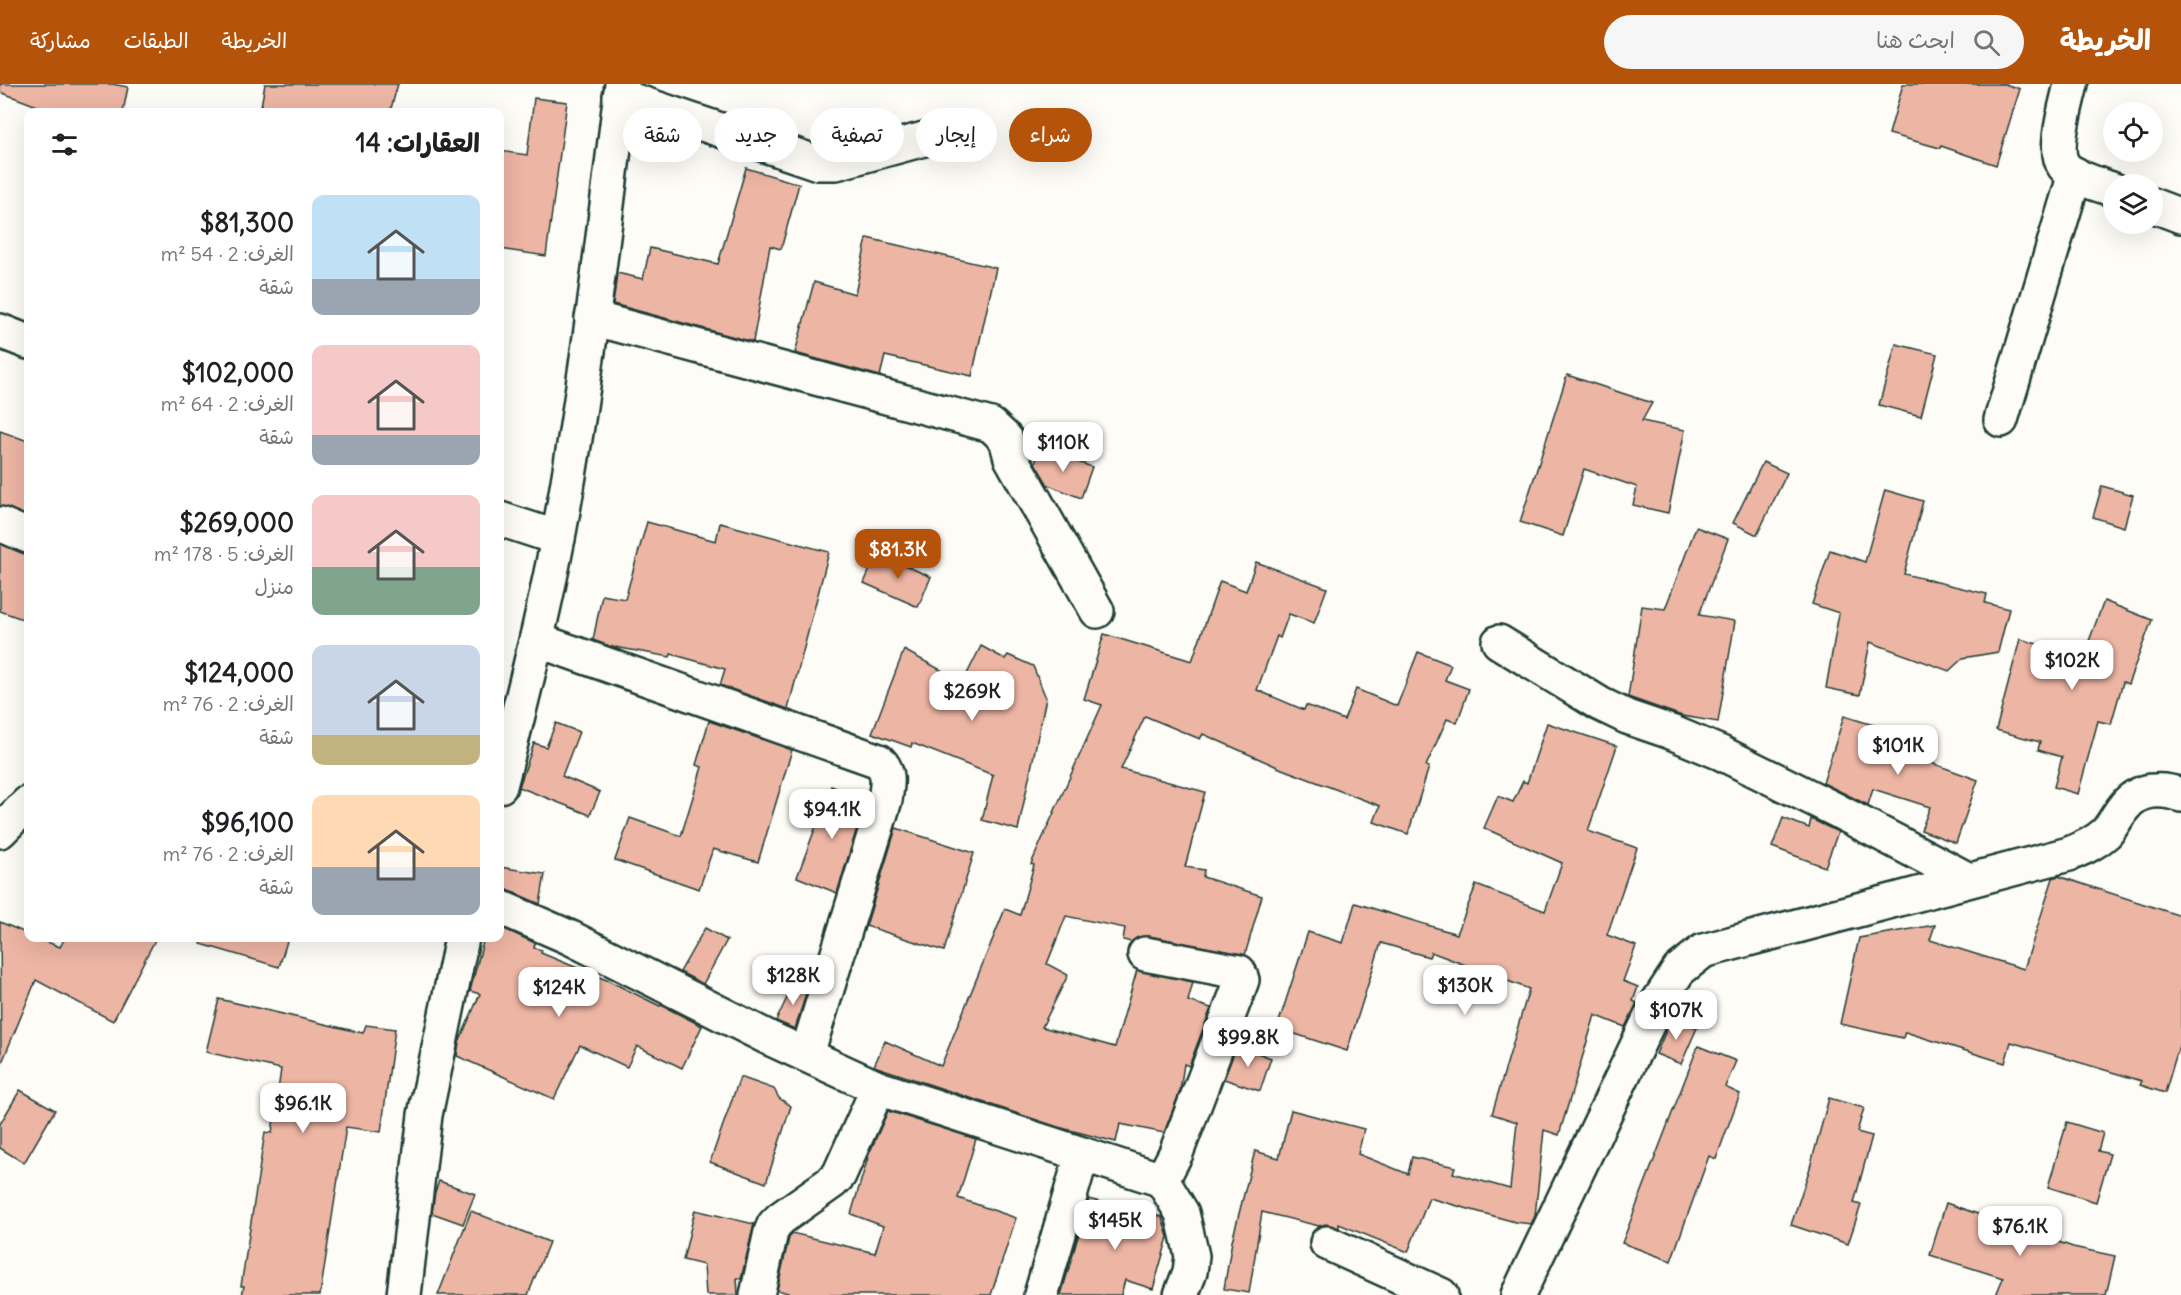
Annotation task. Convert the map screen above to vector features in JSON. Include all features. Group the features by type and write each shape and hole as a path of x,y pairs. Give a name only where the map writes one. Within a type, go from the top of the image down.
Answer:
{"street":[{"path":"2071,84 2058,147 2063,165 2075,174 2103,185"},
{"path":"504,770 537,640 558,538 592,318 621,90 818,163 836,163 916,141"},
{"path":"2001,420 2075,174"},
{"path":"2163,209 2181,216"},
{"path":"592,318 991,425 1006,439 1011,458 1097,611"},
{"path":"0,331 24,340"},
{"path":"504,520 558,538"},
{"path":"0,524 24,534"},
{"path":"537,640 879,761 883,765 888,779 885,800 807,1054"},
{"path":"1499,642 1600,704 1627,717 1721,753 1969,880"},
{"path":"1518,1295 1659,1002 1679,970 1703,951 2069,854 2090,846 2106,832 2127,803 2146,791 2166,789 2181,795"},
{"path":"0,831 24,807"},
{"path":"504,909 571,938 769,1038 878,1088 1162,1180 1182,1213 1192,1256 1190,1272 1181,1295"},
{"path":"404,1295 425,1114 461,942"},
{"path":"1145,954 1239,972 1242,980 1176,1153 1162,1180"},
{"path":"758,1295 772,1228 781,1218 832,1182 838,1175 878,1088"},
{"path":"1041,1295 1082,1155"},
{"path":"1327,1243 1441,1295"}],"building":[{"path":"0,84 112,84 128,87 124,108 42,108 0,92"},
{"path":"265,84 398,84 391,108 261,108"},
{"path":"1903,84 2005,84 2020,89 1996,165 1941,146 1940,148 1889,134"},
{"path":"534,98 567,102 546,256 504,250 504,152 527,155"},
{"path":"746,168 799,184 781,249 770,246 753,342 613,304 617,273 643,279 650,248 718,264"},
{"path":"867,238 996,268 972,376 885,356 880,376 795,353 814,282 855,294"},
{"path":"1896,344 1937,354 1921,416 1879,405"},
{"path":"1567,375 1652,403 1642,421 1685,430 1668,513 1633,505 1637,487 1584,469 1563,536 1520,522"},
{"path":"0,431 24,440 24,515 0,506"},
{"path":"1040,448 1092,467 1081,498 1048,485 1035,463"},
{"path":"1763,462 1787,473 1757,535 1733,523"},
{"path":"2102,486 2133,495 2124,527 2093,517"},
{"path":"1885,490 1923,501 1904,574 1987,594 1985,603 2009,609 1998,652 1963,658 1949,671 1870,642 1860,695 1826,688 1839,613 1812,604 1830,550 1865,562"},
{"path":"647,522 716,541 720,523 829,552 788,709 720,685 725,669 671,654 670,657 609,646 593,640 602,595 625,599"},
{"path":"1696,527 1728,539 1699,615 1735,621 1718,722 1682,716 1628,697 1642,606 1665,609"},
{"path":"0,544 24,553 24,620 0,611"},
{"path":"877,553 931,577 918,607 864,583"},
{"path":"1256,562 1327,588 1314,623 1289,614 1280,638 1277,636 1257,690 1304,710 1306,705 1344,720 1356,689 1397,706 1418,652 1451,665 1445,680 1469,689 1457,723 1447,719 1426,766 1429,767 1408,834 1374,822 1380,806 1282,769 1203,734 1200,739 1145,716 1121,769 1205,792 1185,867 1204,870 1203,877 1262,896 1245,955 1149,936 1138,937 1131,942 1123,940 1125,928 1066,916 1047,964 1068,975 1042,1027 1115,1047 1137,970 1193,982 1188,1001 1211,1008 1189,1066 1184,1064 1180,1091 1164,1133 1120,1124 1116,1142 1058,1127 874,1066 885,1041 941,1066 1005,909 1020,915 1034,865 1031,864 1102,705 1084,699 1104,634 1192,661 1220,581 1246,591"},
{"path":"2104,601 2152,620 2128,684 2123,682 2111,724 2098,721 2078,794 2054,787 2062,757 2038,750 2040,742 1996,730 2020,639 2083,657"},
{"path":"981,646 1005,659 1008,655 1033,666 1046,698 1018,830 982,820 993,775 912,743 911,747 872,733 904,650 963,682"},
{"path":"1844,716 1912,737 1907,754 1978,780 1956,843 1921,830 1930,807 1873,789 1868,805 1823,783"},
{"path":"709,721 792,750 758,862 713,849 699,889 615,860 630,818 681,836 702,767 696,765"},
{"path":"556,723 579,732 562,776 600,792 590,815 519,787 534,743 546,747"},
{"path":"1547,723 1617,746 1588,831 1637,848 1607,935 1636,946 1623,981 1638,987 1633,1001 1637,1003 1625,1027 1595,1015 1559,1135 1544,1130 1535,1216 1531,1224 1515,1222 1429,1198 1408,1252 1339,1224 1339,1228 1326,1224 1319,1226 1262,1212 1249,1293 1224,1289 1232,1241 1255,1151 1279,1158 1291,1110 1364,1129 1358,1154 1408,1174 1412,1157 1455,1167 1453,1173 1510,1189 1517,1122 1492,1114 1529,989 1431,952 1429,957 1381,943 1347,1051 1277,1028 1308,932 1343,943 1355,903 1457,934 1476,885 1545,911 1562,863 1484,828 1498,796 1513,802 1523,781 1527,783"},
{"path":"831,786 866,799 837,893 797,877"},
{"path":"1783,818 1809,828 1811,819 1838,832 1825,867 1772,847"},
{"path":"896,828 974,853 944,951 866,926"},
{"path":"504,868 545,874 540,904 504,890"},
{"path":"2058,876 2181,916 2181,1039 2165,1093 2140,1085 2142,1081 2011,1042 2005,1063 1905,1032 1903,1038 1840,1024 1859,938 1935,925 1930,940 2024,969 2053,878"},
{"path":"0,922 24,932 24,942 47,942 60,947 63,942 154,942 113,1021 36,980 1,1065"},
{"path":"705,928 727,940 703,984 680,972"},
{"path":"504,929 535,943 534,948 542,950 541,953 609,981 702,1026 682,1068 637,1046 627,1067 580,1045 554,1099 457,1056 459,1042 480,994 470,991 483,942 504,942"},
{"path":"201,942 287,942 279,967 201,944"},
{"path":"795,981 808,987 795,1029 776,1021"},
{"path":"219,999 363,1033 366,1025 395,1029 381,1132 346,1127 320,1295 242,1295 244,1286 241,1286 265,1132 272,1133 281,1069 206,1052"},
{"path":"1672,1017 1697,1028 1681,1064 1656,1054"},
{"path":"1237,1045 1271,1058 1260,1091 1224,1079"},
{"path":"1698,1046 1736,1061 1725,1087 1740,1094 1716,1159 1709,1156 1671,1261 1622,1243"},
{"path":"740,1077 774,1089 779,1098 791,1106 766,1183 710,1162"},
{"path":"20,1090 55,1110 24,1163 0,1148 0,1124"},
{"path":"1829,1098 1864,1108 1857,1132 1872,1136 1854,1203 1861,1205 1848,1244 1791,1225"},
{"path":"888,1111 976,1139 958,1198 1016,1218 991,1295 795,1295 777,1290 792,1233 875,1253 883,1226 851,1214 869,1154"},
{"path":"2067,1122 2103,1133 2098,1151 2110,1154 2096,1202 2048,1187"},
{"path":"439,1181 475,1194 463,1224 432,1213"},
{"path":"1089,1199 1149,1216 1150,1213 1162,1217 1168,1237 1153,1289 1125,1280 1121,1295 1061,1295"},
{"path":"1946,1203 2073,1247 2115,1256 2106,1295 1996,1295 2003,1278 1930,1255"},
{"path":"695,1210 754,1224 741,1279 737,1278 738,1295 706,1295 704,1265 683,1260"},
{"path":"471,1211 549,1242 528,1295 438,1295"}]}
